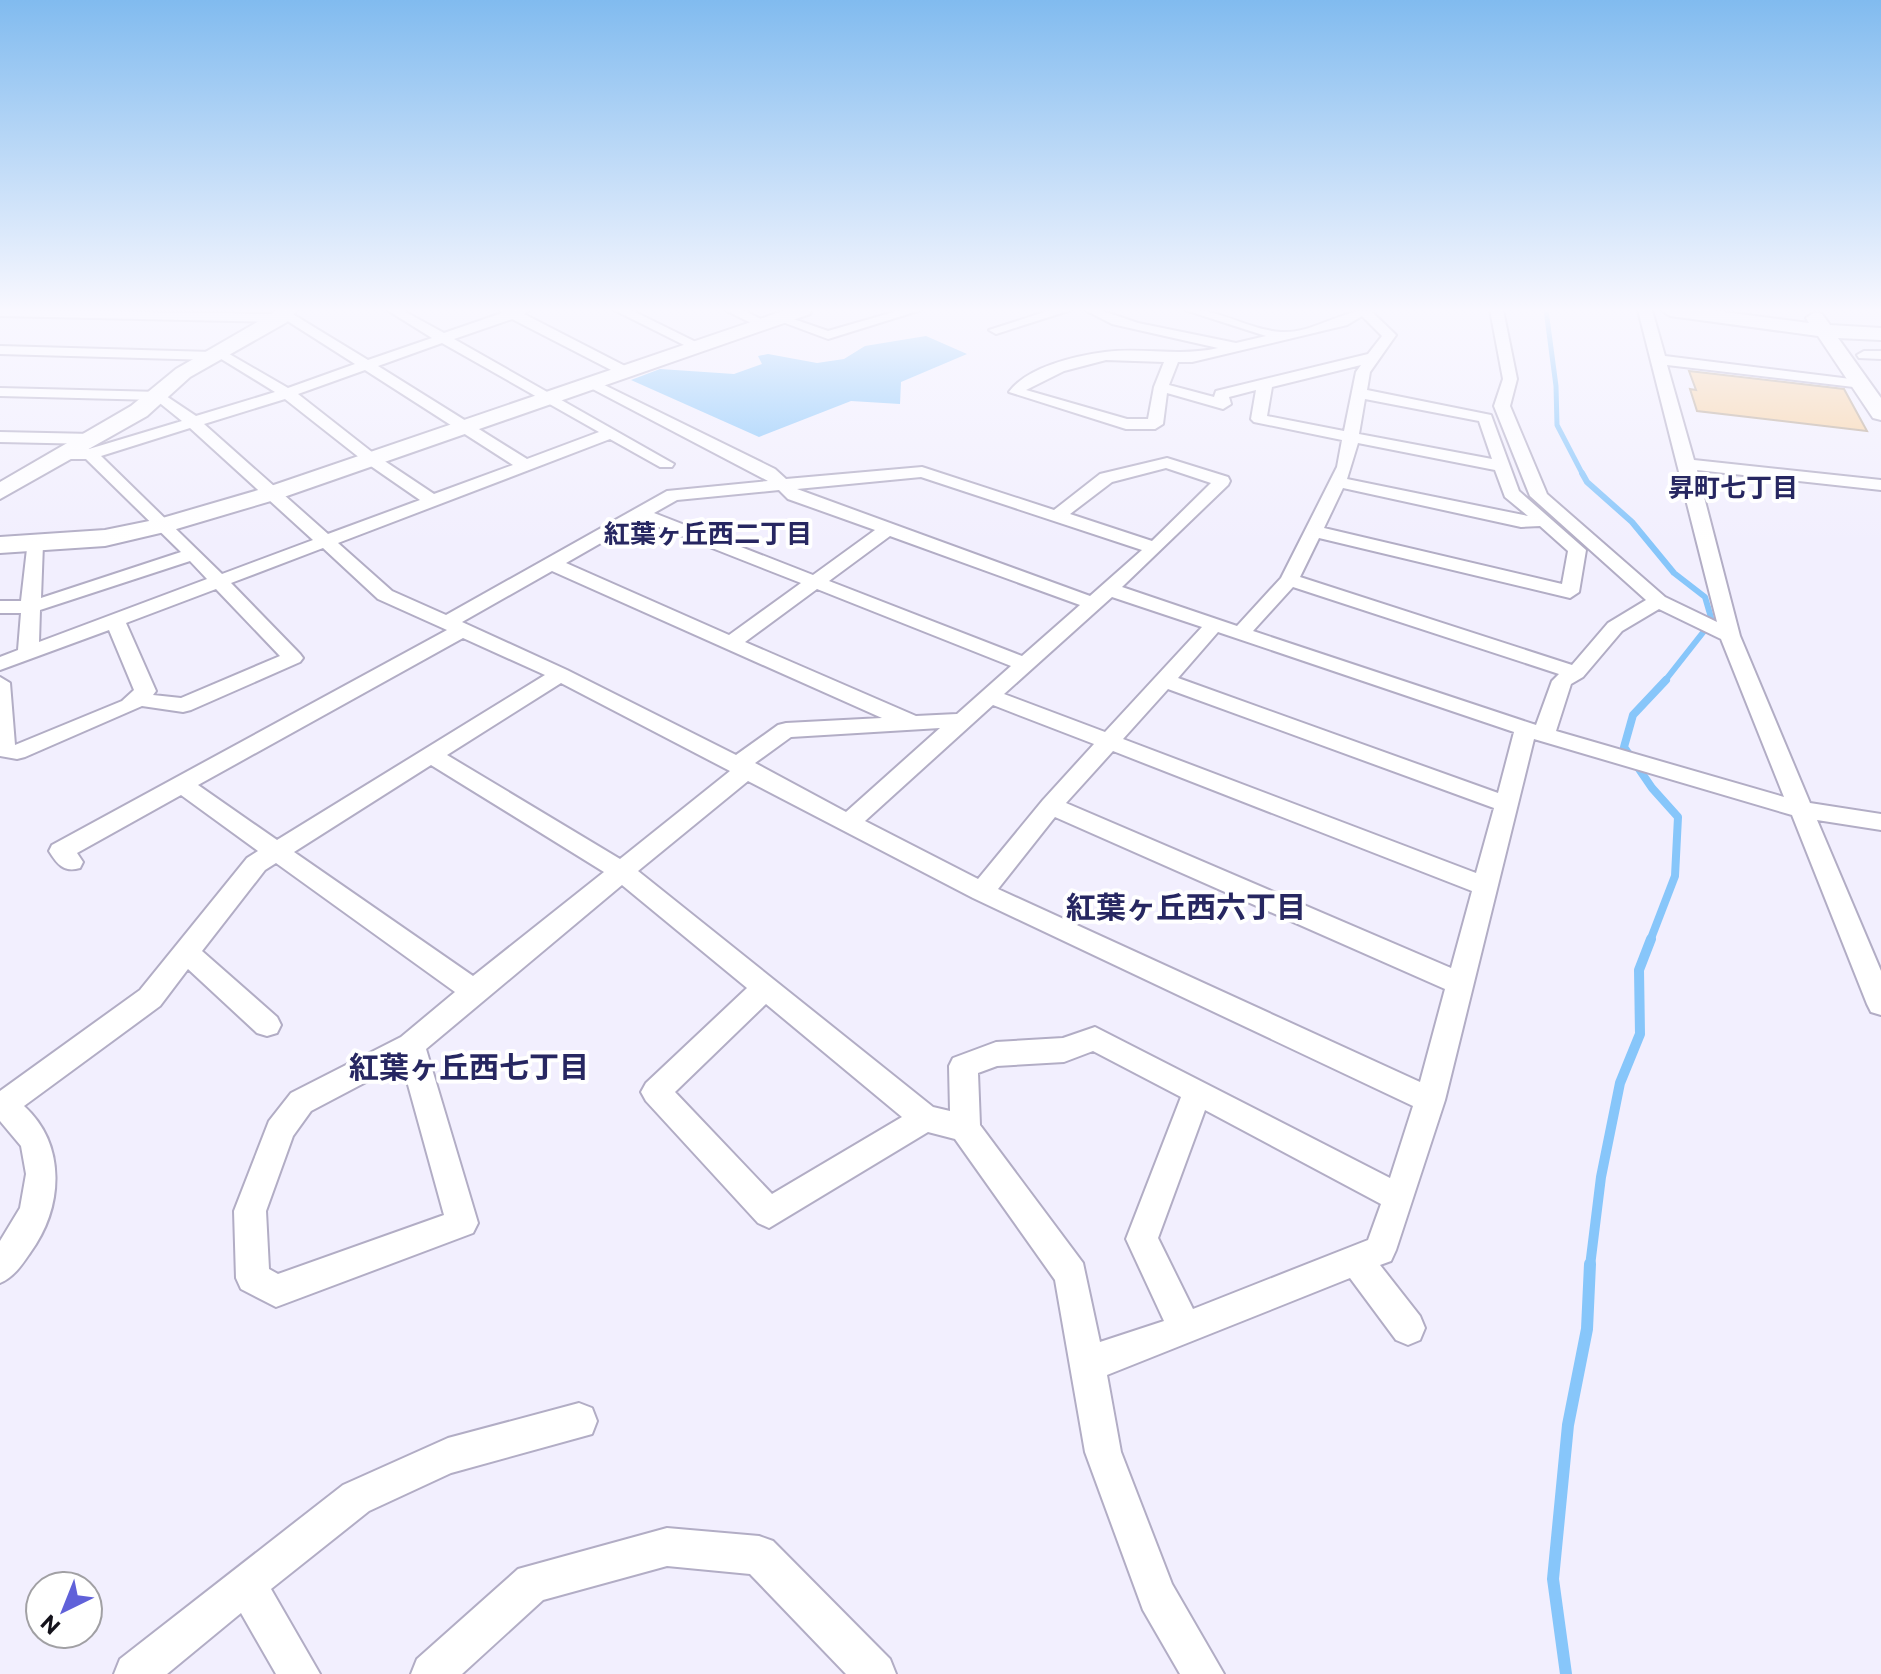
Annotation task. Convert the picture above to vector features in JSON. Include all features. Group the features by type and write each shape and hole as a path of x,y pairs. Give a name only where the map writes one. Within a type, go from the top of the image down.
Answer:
{"street":[{"path":"2,490 84,449 168,388"},
{"path":"278,388 371,459 433,501"},
{"path":"0,437 84,449 301,388"},
{"path":"403,388 461,428 526,466"},
{"path":"530,388 666,464"},
{"path":"0,545 105,538 164,525 273,493 572,388"},
{"path":"602,388 769,473 794,495 888,529 1100,596 1214,625 1602,752 1802,810 1881,822"},
{"path":"1019,388 1016,392 1126,424 1155,424 1161,388"},
{"path":"1165,388 1223,404 1221,394 1247,388"},
{"path":"1264,388 1259,419 1501,466"},
{"path":"1240,634 1289,580 1338,482 1345,467 1360,388"},
{"path":"1507,388 1502,406 1539,496 1658,601 1730,636"},
{"path":"1666,388 1730,636 1881,1004"},
{"path":"1874,388 1881,413"},
{"path":"0,392 160,396 192,421 385,595 452,628 560,674 744,766 982,892 1430,1100"},
{"path":"1313,531 1570,592 1577,550 1511,493 1486,418 1359,393"},
{"path":"0,664 609,434"},
{"path":"84,449 164,525 293,658 183,705 136,699"},
{"path":"849,822 1155,548 1222,481 1167,463 1106,478 1057,516"},
{"path":"1686,464 1881,485"},
{"path":"71,862 61,851 182,785 452,628 550,563 673,495 922,472 1155,548"},
{"path":"1338,482 1521,522 1544,521"},
{"path":"639,513 1025,664"},
{"path":"732,642 888,529"},
{"path":"28,653 34,544"},
{"path":"0,607 31,607 193,554"},
{"path":"550,563 913,723"},
{"path":"1289,580 1576,673"},
{"path":"1088,1364 1185,1329 1380,1250 1430,1100 1506,804 1535,732 1562,681 1576,673 1615,627 1658,601"},
{"path":"0,683 4,750 17,752 130,706 145,691 115,621"},
{"path":"982,892 1051,806 1167,681 1214,625"},
{"path":"0,1267 29,1227 44,1176 34,1135 1,1106 150,998 256,864 560,674"},
{"path":"1167,681 1506,804"},
{"path":"989,696 1485,886"},
{"path":"411,1045 462,1223 276,1291 253,1278 250,1211 280,1130 301,1102 411,1045 474,991 624,873 786,730 962,720"},
{"path":"431,755 624,873 925,1118 965,1128"},
{"path":"182,785 474,991"},
{"path":"1051,806 1460,984"},
{"path":"186,952 267,1025"},
{"path":"765,988 656,1092 769,1213 925,1118"},
{"path":"1203,1674 1157,1596 1103,1452 1071,1274 965,1128 963,1066 996,1054 1064,1050 1095,1038 1399,1198"},
{"path":"1185,1329 1142,1239 1198,1091"},
{"path":"1356,1260 1408,1328"},
{"path":"135,1674 356,1498 448,1456 579,1421"},
{"path":"432,1674 532,1583 667,1547 759,1555 875,1674"},
{"path":"246,1584 299,1674"}],"water":[{"path":"649,388 901,388 900,404 851,401 759,437"}],"building":[{"path":"1690,389 1844,389 1867,431 1697,411"}],"waterway":[{"path":"1556,388 1557,425 1583,475"},
{"path":"1582,473 1587,482 1632,522 1674,573 1705,597 1712,621 1664,682"},
{"path":"1650,941 1675,876 1678,817 1652,788 1624,747 1633,715 1666,680"},
{"path":"1590,1266 1601,1177 1620,1083 1640,1034 1639,970 1651,939"},
{"path":"1566,1674 1553,1579 1568,1425 1587,1329 1590,1264"}],"district":[{"name":"昇町七丁目","path":"1733,486"},
{"name":"紅葉ヶ丘西二丁目","path":"708,532"},
{"name":"紅葉ヶ丘西六丁目","path":"1186,905"},
{"name":"紅葉ヶ丘西七丁目","path":"469,1065"}]}
